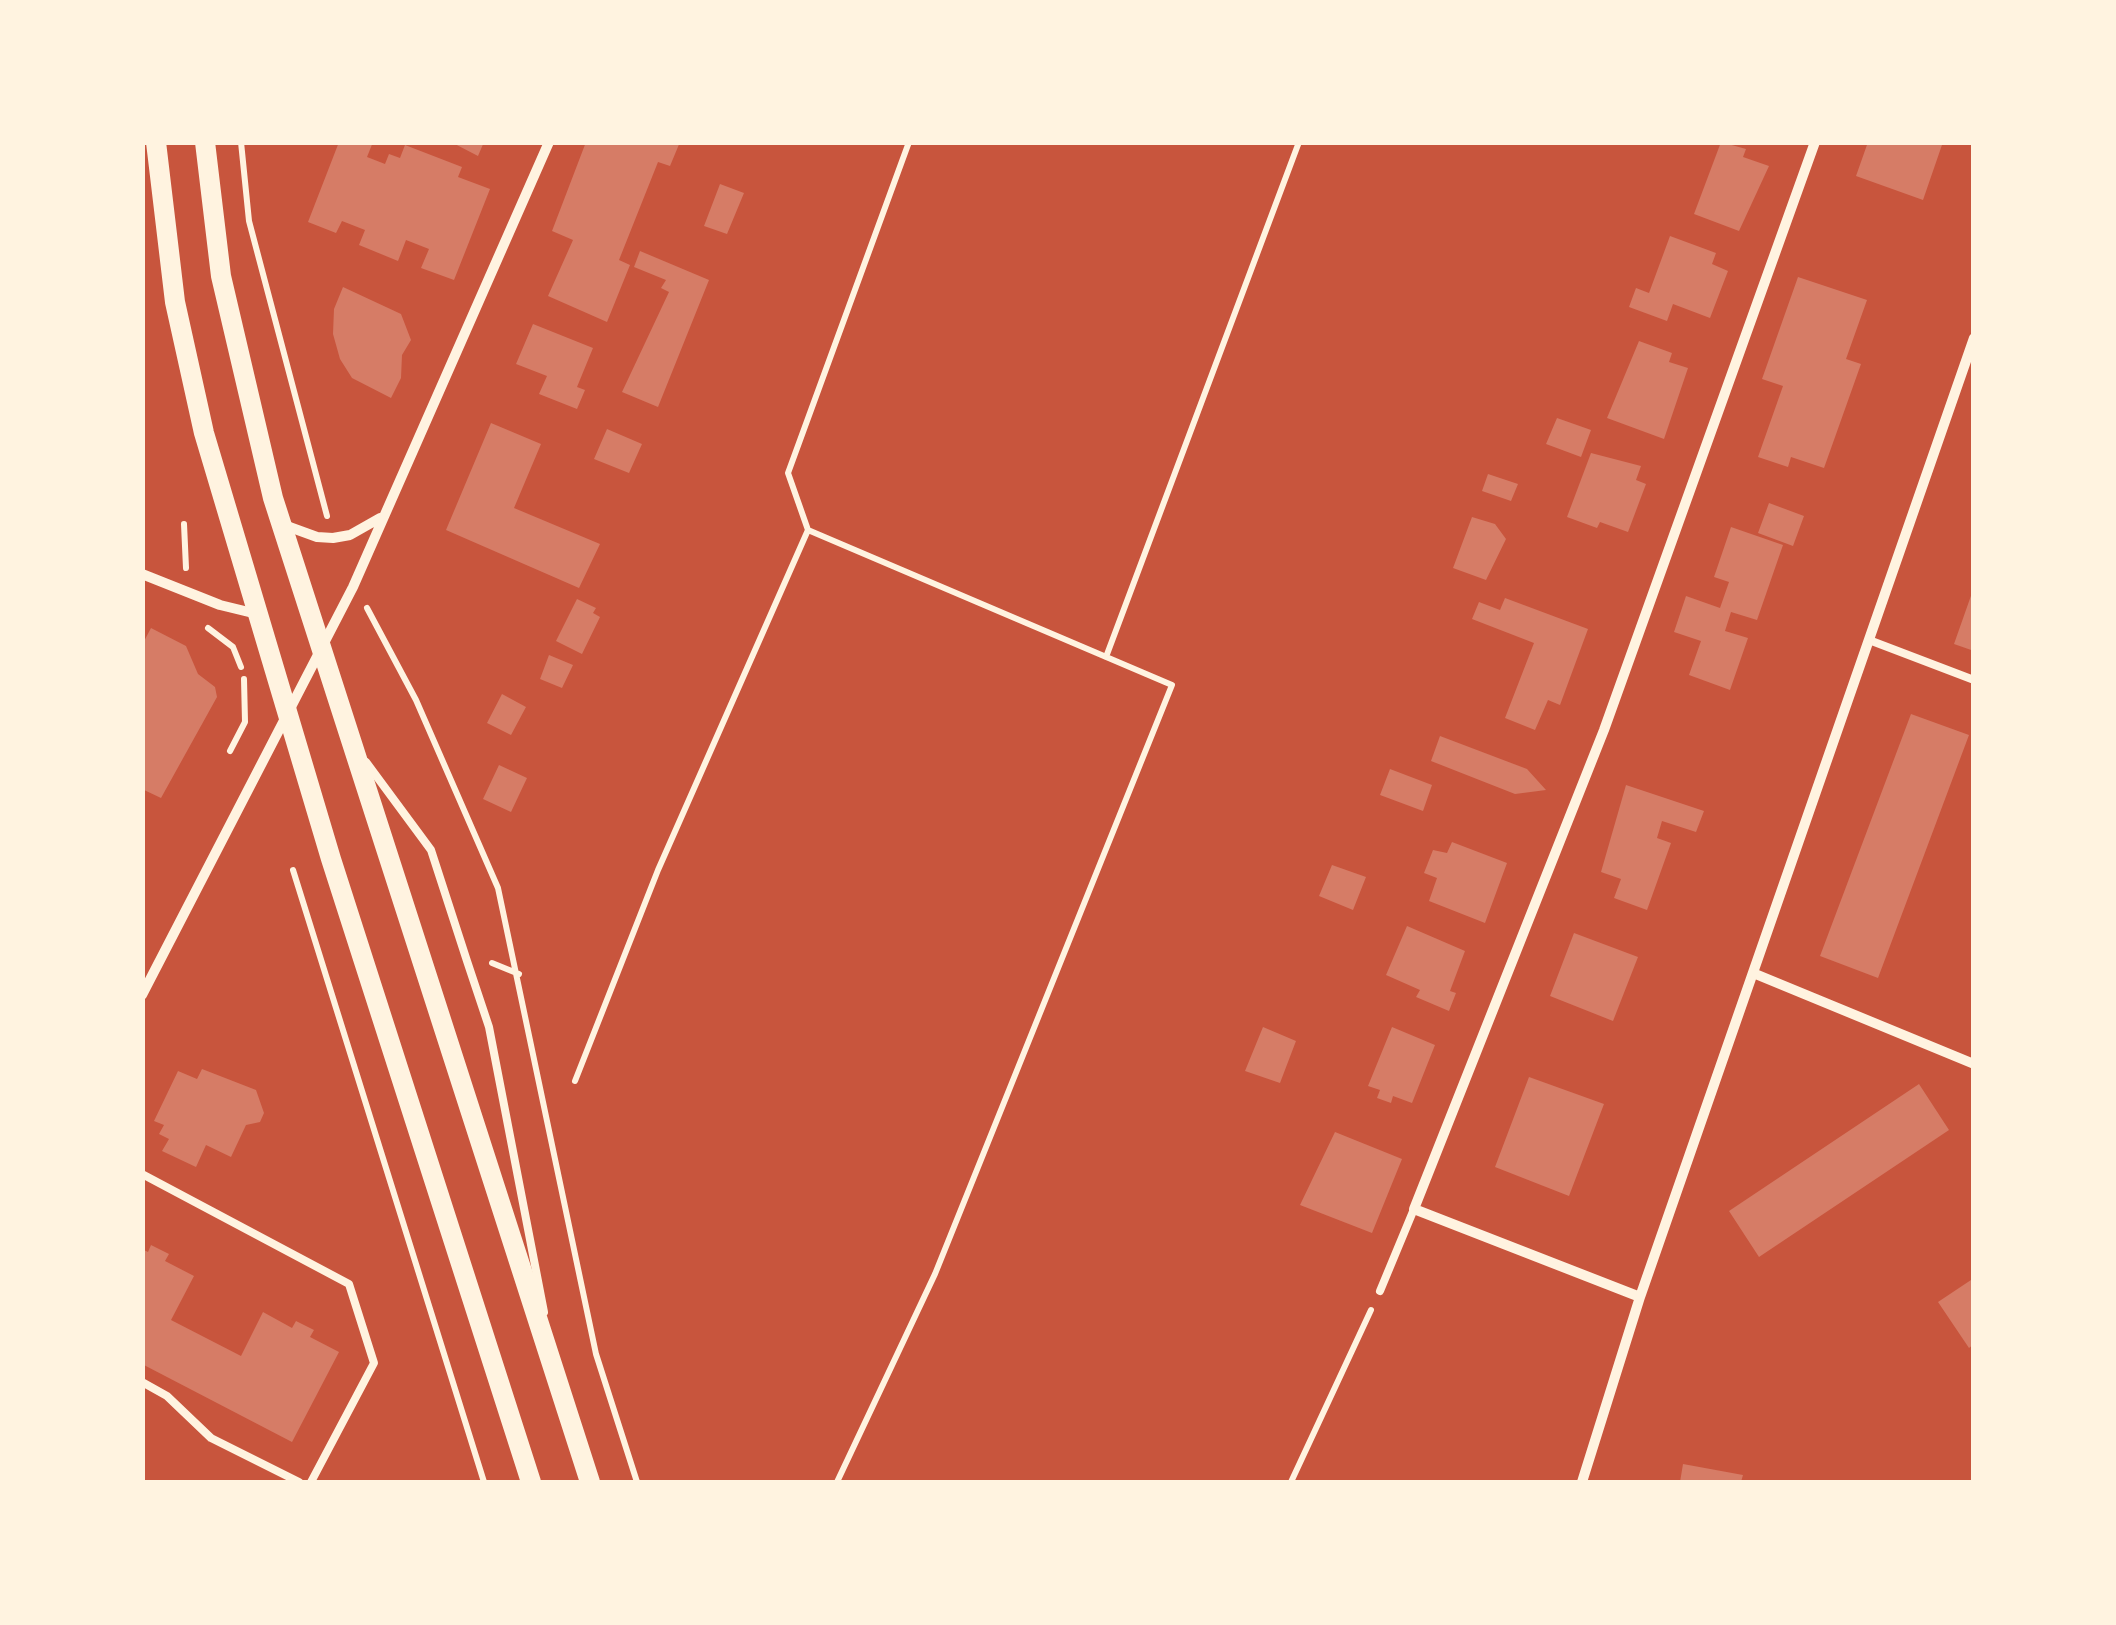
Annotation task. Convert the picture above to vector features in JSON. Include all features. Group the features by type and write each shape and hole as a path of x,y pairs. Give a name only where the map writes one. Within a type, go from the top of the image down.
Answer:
{"main road":[{"path":"156,142 165,234 190,372 286,713 531,1482"},
{"path":"205,142 224,294 253,425 281,523 346,736 590,1482"}],"street":[{"path":"142,995 353,586 380,517 465,337 548,142"},
{"path":"1640,1297 1414,1209 1598,746 1815,142"},
{"path":"1582,1482 1640,1297 1974,338"},
{"path":"281,523 300,532 334,538 350,535 380,517"},
{"path":"142,574 258,614"},
{"path":"1753,974 1974,1064"}],"lane":[{"path":"1869,640 1974,680"},
{"path":"346,736 432,850 489,1027 560,1390"},
{"path":"142,1174 349,1284 374,1362 311,1482"},
{"path":"1380,1291 1414,1209"},
{"path":"142,1382 167,1396 211,1438 299,1482"}],"path":[{"path":"242,142 249,221 329,522"},
{"path":"575,1081 658,870 808,530 788,473 909,142"},
{"path":"1106,657 1299,142"},
{"path":"808,530 1172,685 934,1274 837,1482"},
{"path":"363,600 416,700 498,888 596,1354 637,1482"},
{"path":"199,624 232,647 243,674 248,704 230,751"},
{"path":"293,870 484,1482"},
{"path":"1291,1482 1380,1291"}],"building":[{"path":"339,142 373,142 367,157 385,164 389,154 400,158 405,145 462,167 458,177 490,189 454,280 421,268 429,249 406,240 398,261 359,245 365,230 342,221 336,233 308,222"},
{"path":"451,142 484,142 478,156"},
{"path":"586,142 680,142 670,166 658,162 619,260 630,265 607,322 548,296 573,240 552,231"},
{"path":"1721,142 1746,149 1743,157 1769,166 1739,231 1694,214"},
{"path":"1868,142 1943,142 1923,200 1856,176"},
{"path":"720,184 744,193 727,234 704,226"},
{"path":"1670,236 1716,253 1712,264 1728,271 1710,318 1673,304 1667,321 1629,307 1636,288 1649,293"},
{"path":"640,251 709,280 658,407 622,392 669,292 661,288 666,280 634,267"},
{"path":"1798,277 1867,300 1846,359 1861,364 1824,468 1791,457 1788,467 1758,457 1783,386 1762,379"},
{"path":"343,287 401,314 411,340 402,355 401,378 391,398 352,378 340,359 333,334 334,309"},
{"path":"533,324 593,348 577,387 585,390 577,409 539,394 547,376 516,364"},
{"path":"1639,341 1672,353 1669,362 1688,368 1664,439 1607,418"},
{"path":"1557,418 1591,430 1581,457 1546,444"},
{"path":"491,423 541,444 514,508 600,544 579,588 446,530"},
{"path":"607,429 642,444 629,473 594,459"},
{"path":"1591,453 1641,466 1636,480 1646,484 1628,532 1600,522 1597,528 1567,517"},
{"path":"1488,474 1518,484 1511,501 1482,491"},
{"path":"1769,503 1804,516 1793,546 1758,533"},
{"path":"1472,517 1495,524 1506,539 1486,580 1453,568"},
{"path":"1731,527 1783,545 1757,620 1731,612 1725,631 1748,638 1730,690 1689,675 1701,641 1674,632 1686,596 1720,608 1729,582 1714,577"},
{"path":"1974,591 1974,651 1954,644"},
{"path":"1505,598 1588,629 1560,705 1548,700 1535,730 1505,718 1534,643 1472,619 1479,602 1500,610"},
{"path":"577,599 596,608 593,613 600,617 582,654 556,641"},
{"path":"151,628 186,646 198,674 215,687 217,697 161,798 142,789 142,645"},
{"path":"549,655 573,665 562,688 540,679"},
{"path":"502,694 526,707 511,735 487,723"},
{"path":"1911,714 1969,735 1878,978 1820,956"},
{"path":"1440,736 1527,769 1546,790 1515,794 1431,761"},
{"path":"499,765 527,778 511,812 483,799"},
{"path":"1390,769 1432,785 1423,811 1380,795"},
{"path":"1626,785 1704,811 1696,832 1662,821 1657,838 1671,843 1647,910 1614,898 1621,879 1601,872"},
{"path":"1452,842 1507,863 1485,923 1429,901 1437,878 1424,873 1433,850 1447,853"},
{"path":"1332,865 1366,877 1353,910 1319,896"},
{"path":"1407,926 1465,951 1450,991 1456,993 1449,1011 1416,997 1420,990 1386,975"},
{"path":"1574,933 1638,957 1613,1021 1550,996"},
{"path":"1263,1027 1296,1041 1280,1083 1245,1071"},
{"path":"1392,1027 1435,1045 1412,1103 1393,1096 1391,1103 1377,1098 1380,1090 1368,1086"},
{"path":"202,1069 256,1090 264,1113 260,1122 246,1125 231,1157 206,1145 196,1167 162,1151 169,1139 159,1134 164,1125 154,1121 178,1071 197,1079"},
{"path":"1529,1077 1604,1104 1569,1196 1495,1167"},
{"path":"1919,1084 1949,1130 1759,1257 1729,1211"},
{"path":"1335,1132 1402,1159 1372,1233 1300,1205"},
{"path":"151,1245 169,1254 165,1261 194,1276 171,1320 241,1356 263,1312 292,1328 296,1321 314,1330 310,1337 339,1352 292,1442 142,1364 142,1249 148,1252"},
{"path":"1974,1278 1974,1344 1969,1348 1938,1302"},
{"path":"1683,1464 1743,1475 1741,1482 1680,1482"}]}
